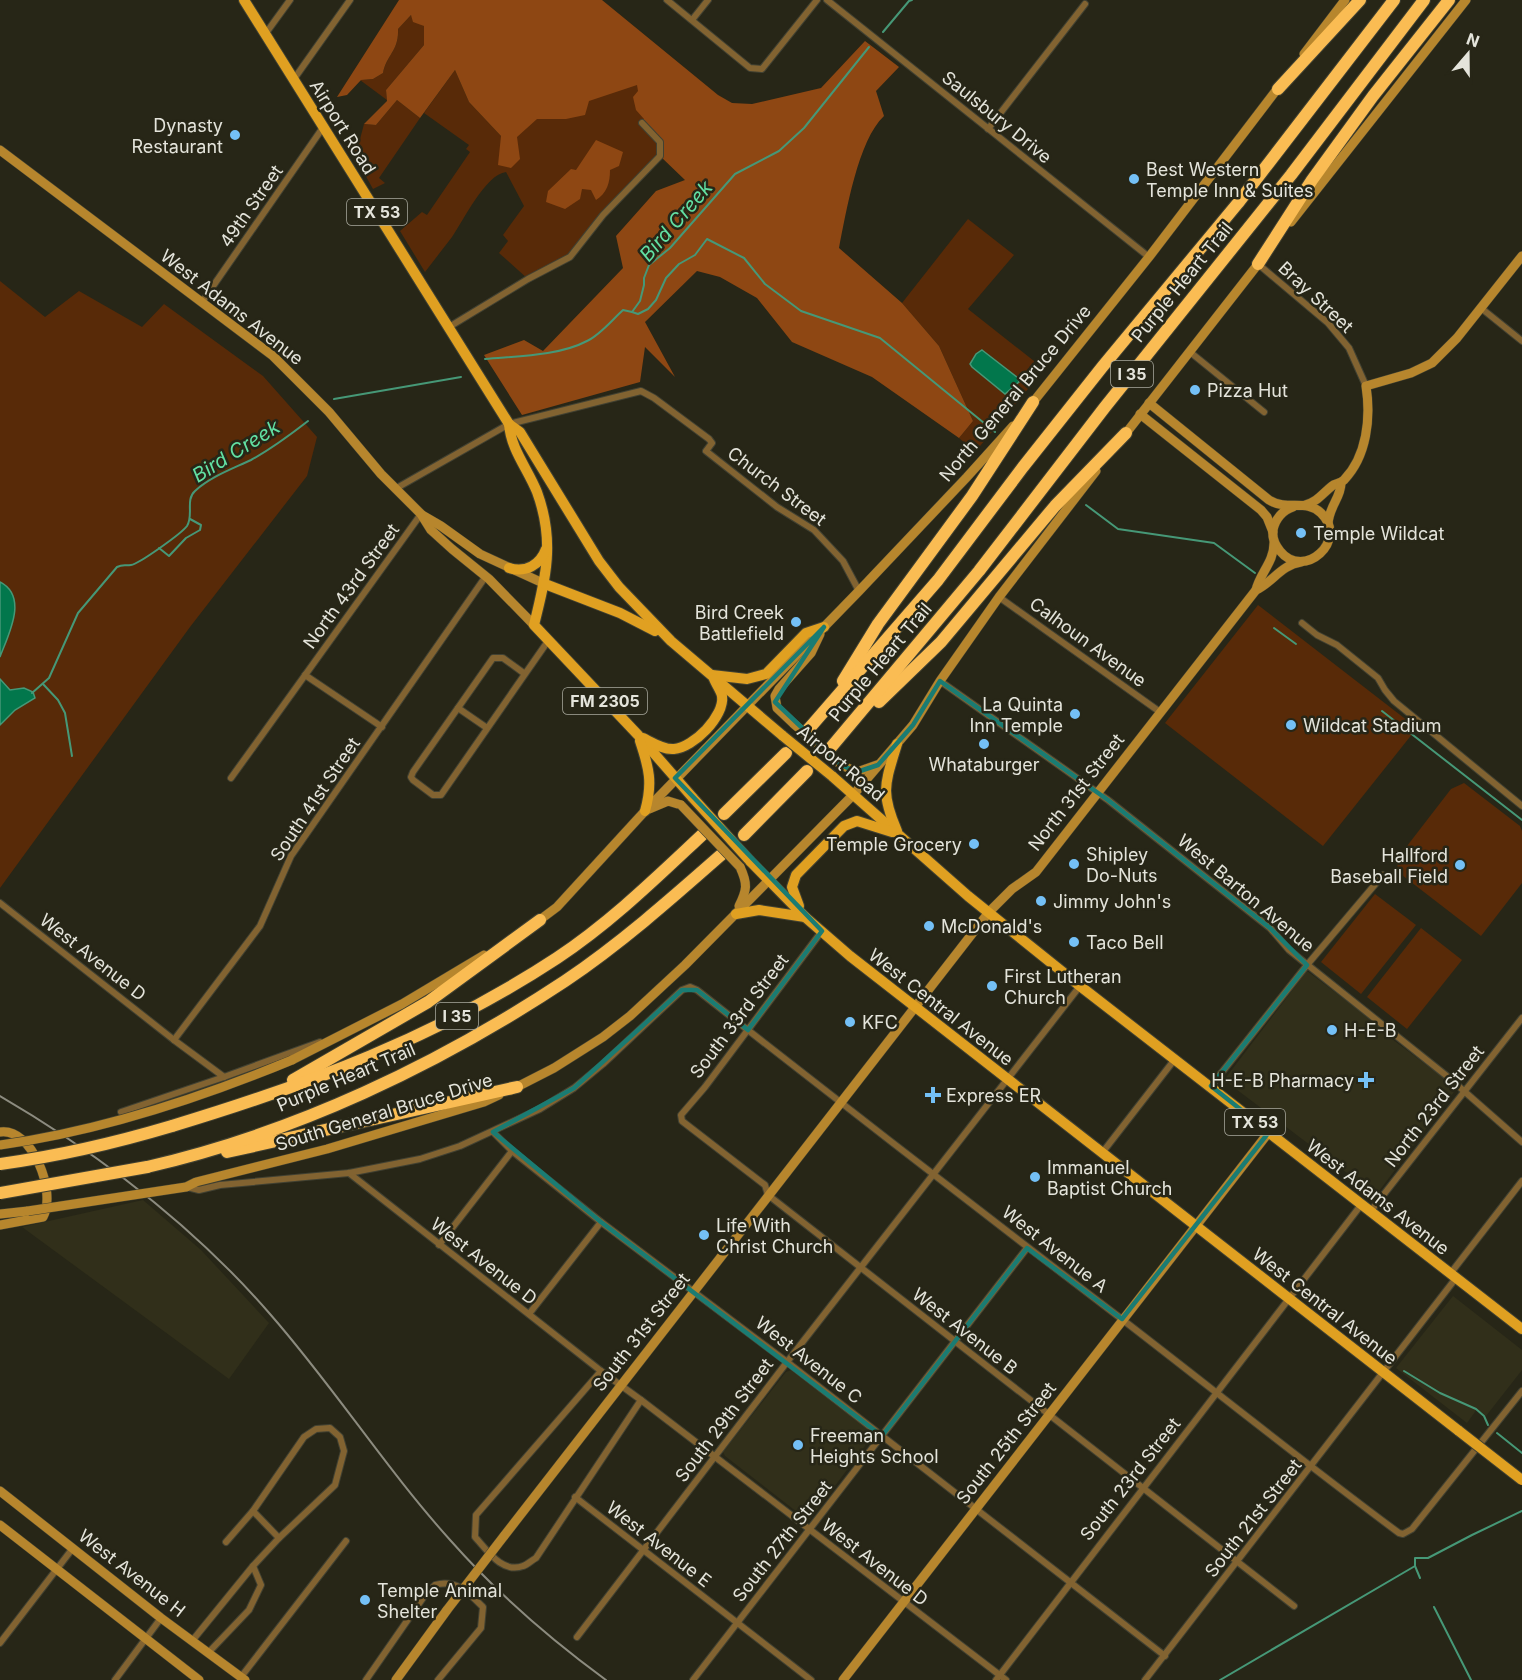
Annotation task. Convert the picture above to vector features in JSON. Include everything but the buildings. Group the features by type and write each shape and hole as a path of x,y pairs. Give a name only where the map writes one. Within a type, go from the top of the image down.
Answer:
{"highway":[{"path":"1278,89 1360,0"},
{"name":"Purple Heart Trail","path":"806,732 938,580 1023,467 1238,203 1394,0"},
{"name":"Purple Heart Trail","path":"1126,433 1055,506 941,642 832,747 979,570 1291,175 1424,0"},
{"path":"1258,264 1312,180 1373,96 1449,0"},
{"path":"825,712 878,624 972,496 1034,402"},
{"path":"724,814 786,753"},
{"path":"744,835 807,771"},
{"name":"Purple Heart Trail","path":"0,1164 114,1143 258,1100 381,1053 492,997 558,958 650,884 702,835"},
{"name":"Purple Heart Trail","path":"0,1192 147,1167 233,1144 398,1078 482,1032 566,980 635,928 721,855"},
{"path":"258,1100 428,1002 540,920"},
{"path":"147,1167 277,1142 517,1087"}],"main road":[{"name":"Airport Road","path":"244,0 509,424 520,432 599,561 626,594 671,641 854,794 989,912"},
{"name":"North General Bruce Drive","path":"675,778 968,477 1034,402 1149,257 1345,0"},
{"path":"854,794 913,725 940,681 999,597 1140,414 1466,0"},
{"name":"West Adams Avenue","path":"0,150 273,356 320,403 395,489 421,514 480,554 545,584"},
{"path":"1149,403 1269,500 1281,506 1293,507 1316,501 1333,485 1341,483 1354,467 1367,433 1366,386 1411,373 1432,363 1457,338 1522,255"},
{"path":"1140,414 1261,510 1270,522 1274,538 1283,555 1291,560 1301,562 1316,558 1326,549 1329,540 1330,510 1341,491 1341,483"},
{"name":"Airport Road","path":"509,424 510,438 537,492 544,521 547,546 545,584 534,625"},
{"path":"1305,505 1321,513 1328,524"},
{"path":"1274,538 1275,522 1280,514 1293,507"},
{"name":"West Adams Avenue","path":"421,514 431,530 441,540 486,576 534,625 638,735 675,778"},
{"name":"North 31st Street","path":"915,1006 989,912 1012,889 1036,872 1095,793 1256,590 1259,579 1274,553 1274,538"},
{"path":"509,568 524,569 534,565 542,558 547,546"},
{"name":"North 31st Street","path":"1256,590 1267,585 1285,567 1301,562"},
{"name":"Airport Road","path":"545,584 620,613 671,641"},
{"path":"712,675 747,679 766,674 806,633 824,627"},
{"path":"824,627 811,653 779,689 775,696 777,708 841,765 857,772 878,765"},
{"path":"638,735 664,748 672,749 683,747 700,736 720,709 722,697 712,675"},
{"path":"638,735 650,779 645,811"},
{"path":"897,744 885,795 887,807 898,834"},
{"path":"0,1145 98,1126 209,1094 292,1060 402,1004 540,920 557,907 675,778"},
{"name":"West Central Avenue","path":"675,778 750,861 805,917 850,957 1522,1480"},
{"name":"South General Bruce Drive","path":"0,1214 186,1187 196,1182 327,1149 483,1102 517,1087 554,1068 603,1037 630,1016 685,965 854,794"},
{"path":"645,811 668,801 681,806 740,867 747,881 745,895 736,914"},
{"path":"805,917 792,887 796,875 844,826 857,821 898,834"},
{"path":"736,914 759,910 805,917"},
{"name":"West Adams Avenue","path":"989,912 1080,986 1522,1329"},
{"name":"South 31st Street","path":"396,1680 447,1610 915,1006"},
{"path":"0,1132 6,1131 18,1136 27,1146 41,1167 48,1193 43,1217 0,1225"},
{"name":"South 25th Street","path":"843,1680 1269,1132"},
{"name":"West Avenue H","path":"0,1491 161,1618 243,1679"},
{"path":"0,1526 199,1680"}],"street":[{"path":"266,33 290,0"},
{"path":"294,79 350,0"},
{"path":"667,0 750,68 757,70 762,69 817,0"},
{"path":"692,20 708,0"},
{"name":"Saulsbury Drive","path":"827,0 1149,257"},
{"path":"988,129 1085,4"},
{"path":"449,327 528,279 570,257 603,216 660,156 660,142 642,123"},
{"name":"49th Street","path":"202,302 324,126"},
{"name":"Bray Street","path":"1258,264 1328,323 1349,348 1366,386"},
{"path":"1481,308 1522,341"},
{"path":"1190,352 1264,412"},
{"name":"Church Street","path":"509,424 641,391 709,439 712,443 706,451 777,507 814,530 843,561 859,591"},
{"path":"395,489 509,424"},
{"name":"North 43rd Street","path":"231,778 421,514"},
{"name":"South 41st Street","path":"174,1040 260,926 291,856 486,576"},
{"name":"Calhoun Avenue","path":"999,597 1160,712"},
{"path":"1302,623 1317,635 1337,645 1378,678 1394,701 1522,806"},
{"path":"525,674 503,658 493,657 411,777 433,795 441,795 548,641"},
{"path":"305,675 382,727"},
{"name":"West Barton Avenue","path":"940,681 1112,803 1236,900 1270,928 1289,950 1440,1071 1522,1142"},
{"path":"458,708 487,728"},
{"path":"1211,1086 1307,965 1383,875"},
{"name":"West Avenue D","path":"0,903 224,1077"},
{"name":"South 33rd Street","path":"681,1119 681,1115 822,931"},
{"name":"South 29th Street","path":"577,1637 1080,986"},
{"name":"West Avenue A","path":"690,987 697,990 1027,1248 1122,1319 1311,1468 1399,1533 1403,1534 1412,1529 1522,1392"},
{"name":"South General Bruce Drive","path":"186,1187 199,1190 220,1185 349,1173 420,1159 460,1146 540,1109 574,1088 682,990 690,987"},
{"name":"North 23rd Street","path":"1290,1298 1464,1092 1522,1018"},
{"path":"121,1112 351,1030"},
{"path":"1102,1153 1175,1059"},
{"name":"West Avenue B","path":"681,1119 765,1185 768,1195 1294,1606"},
{"name":"West Avenue C","path":"493,1132 512,1151 602,1222 788,1362 1165,1656"},
{"path":"439,1245 512,1151"},
{"name":"West Avenue D","path":"349,1173 998,1677 1006,1680"},
{"name":"South 21st Street","path":"1145,1680 1383,1373 1522,1181"},
{"path":"529,1314 602,1222"},
{"name":"South 27th Street","path":"693,1680 1027,1248"},
{"name":"South 23rd Street","path":"998,1677 1290,1298"},
{"path":"602,1371 476,1515 475,1537 496,1561 509,1567 522,1567 536,1558 641,1400"},
{"path":"192,1641 253,1566 335,1485 344,1451 340,1437 330,1428 316,1430 304,1437 254,1511 226,1542"},
{"name":"West Avenue E","path":"575,1497 811,1680"},
{"path":"254,1511 279,1538"},
{"path":"243,1679 346,1540"},
{"path":"0,1643 73,1548"},
{"path":"208,1653 249,1610 261,1585 253,1566"},
{"path":"366,1680 425,1595 435,1585 452,1583 467,1592 483,1607 482,1628 439,1680"},
{"path":"115,1680 161,1618"}],"highlighted area":[{"path":"824,627 775,702 841,765 857,772 878,765 913,725 940,681 1108,800 1270,928 1307,965 1211,1086 1269,1132 1122,1319 1027,1248 882,1436 601,1222 493,1132 574,1088 682,990 697,990 748,1030 822,931 675,778"}],"shaded area":[{"path":"399,0 602,0 718,95 732,103 752,104 821,88 865,41 899,67 876,91 884,116 875,127 860,159 849,197 839,248 902,303 939,346 973,421 959,438 872,377 792,342 757,298 720,277 697,271 645,322 675,377 645,347 640,382 522,415 484,355 524,340 543,351 623,268 616,236 656,191 685,180 660,156 660,142 642,123 644,119 636,110 633,97 638,91 637,85 589,101 585,115 566,119 537,119 517,137 520,159 511,168 498,165 501,136 469,102 455,70 420,118 397,100 376,125 364,124 387,101 386,90 424,45 424,26 413,22 411,15 398,29 395,48 383,73 373,79 361,80 347,95 337,97"},
{"path":"411,15 424,26 424,45 386,90 387,100 360,80 373,79 383,73 395,48 398,29"},
{"path":"455,70 469,102 501,136 511,168 493,109 638,84 644,119 660,142 660,156 603,216 570,257 528,279 499,253 508,241 503,235 524,206 506,172 498,175 483,189 452,237 425,272 400,231 422,212 427,215 470,152 466,149 469,145 424,113"},
{"path":"397,100 420,118 379,178 385,183 373,189 349,146 359,143 364,124 376,125"},
{"path":"596,140 623,152 619,166 610,170 603,194 596,200 591,190 582,189 580,199 565,209 546,202 548,191 571,169 576,170"},
{"path":"968,219 1014,255 968,309 1034,361 1033,369 1039,376 975,452 959,438 973,421 939,346 902,303"},
{"path":"0,281 45,317 79,291 142,327 164,304 263,376 317,437 307,476 190,627 0,888"},
{"path":"982,350 1018,378 1019,382 1005,394 970,364 976,354"},
{"path":"0,582 9,589 15,607 11,628 0,657"},
{"name":"Wildcat Stadium","path":"1258,605 1417,728 1323,846 1165,723"},
{"path":"0,679 10,690 24,688 33,692 35,698 15,710 0,725"},
{"name":"Hallford Baseball Field","path":"1464,783 1520,826 1522,831 1522,883 1481,936 1398,872 1397,859 1451,789"},
{"path":"1375,894 1416,925 1361,994 1321,962"},
{"path":"1421,928 1462,960 1407,1029 1367,997"},
{"path":"1307,971 1457,1088 1376,1195 1224,1080"},
{"path":"143,1200 201,1250 269,1323 229,1379 22,1227"},
{"path":"1453,1296 1522,1350 1522,1370 1486,1416 1477,1409 1467,1423 1396,1368"},
{"name":"Freeman Heights School","path":"791,1370 874,1434 810,1519 806,1519 725,1456 723,1452 786,1372"}],"waterway":[{"name":"Bird Creek","path":"883,32 912,0"},
{"name":"Bird Creek","path":"485,359 564,350 597,335 623,310 632,312 640,301 649,265 670,248 735,174 779,151 804,128 869,47"},
{"path":"632,312 638,314 648,309 656,300 666,278 679,264 695,255 707,239 744,258 765,284 801,311 880,338 995,432"},
{"name":"Bird Creek","path":"334,399 461,377"},
{"name":"Bird Creek","path":"32,693 49,678 78,613 117,567 135,563 160,548 183,530 189,522 192,495 201,486 214,477 258,456 308,421"},
{"path":"1086,505 1118,529 1214,543 1255,573"},
{"path":"159,548 169,556 186,538 200,530 201,525 190,519"},
{"path":"1274,628 1296,644"},
{"path":"43,684 58,700 65,713 72,756"},
{"path":"1382,711 1522,820"},
{"path":"1404,1371 1440,1393 1476,1409 1484,1416 1488,1425"},
{"path":"1497,1433 1522,1453"},
{"path":"1420,1578 1415,1566 1415,1558 1428,1558 1522,1511"},
{"path":"1220,1680 1415,1566"},
{"path":"1434,1607 1471,1680"}],"railway":[{"path":"0,1096 110,1167 210,1251 270,1314 427,1514 469,1560 525,1615 606,1680"}],"place":[{"name":"Dynasty Restaurant","path":"235,135"},
{"name":"Best Western Temple Inn & Suites","path":"1134,179"},
{"name":"Pizza Hut","path":"1195,390"},
{"name":"Temple Wildcat","path":"1301,533"},
{"name":"Bird Creek Battlefield","path":"796,622"},
{"name":"La Quinta Inn Temple","path":"1075,714"},
{"name":"Wildcat Stadium","path":"1291,725"},
{"name":"Whataburger","path":"984,744"},
{"name":"Temple Grocery","path":"974,844"},
{"name":"Shipley Do-Nuts","path":"1074,864"},
{"name":"Hallford Baseball Field","path":"1460,865"},
{"name":"Jimmy John's","path":"1041,901"},
{"name":"McDonald's","path":"929,926"},
{"name":"Taco Bell","path":"1074,942"},
{"name":"First Lutheran Church","path":"992,986"},
{"name":"KFC","path":"850,1022"},
{"name":"H-E-B","path":"1332,1030"},
{"name":"H-E-B Pharmacy","path":"1366,1080"},
{"name":"Express ER","path":"933,1095"},
{"name":"Immanuel Baptist Church","path":"1035,1177"},
{"name":"Life With Christ Church","path":"704,1235"},
{"name":"Freeman Heights School","path":"798,1445"},
{"name":"Temple Animal Shelter","path":"365,1600"}]}
